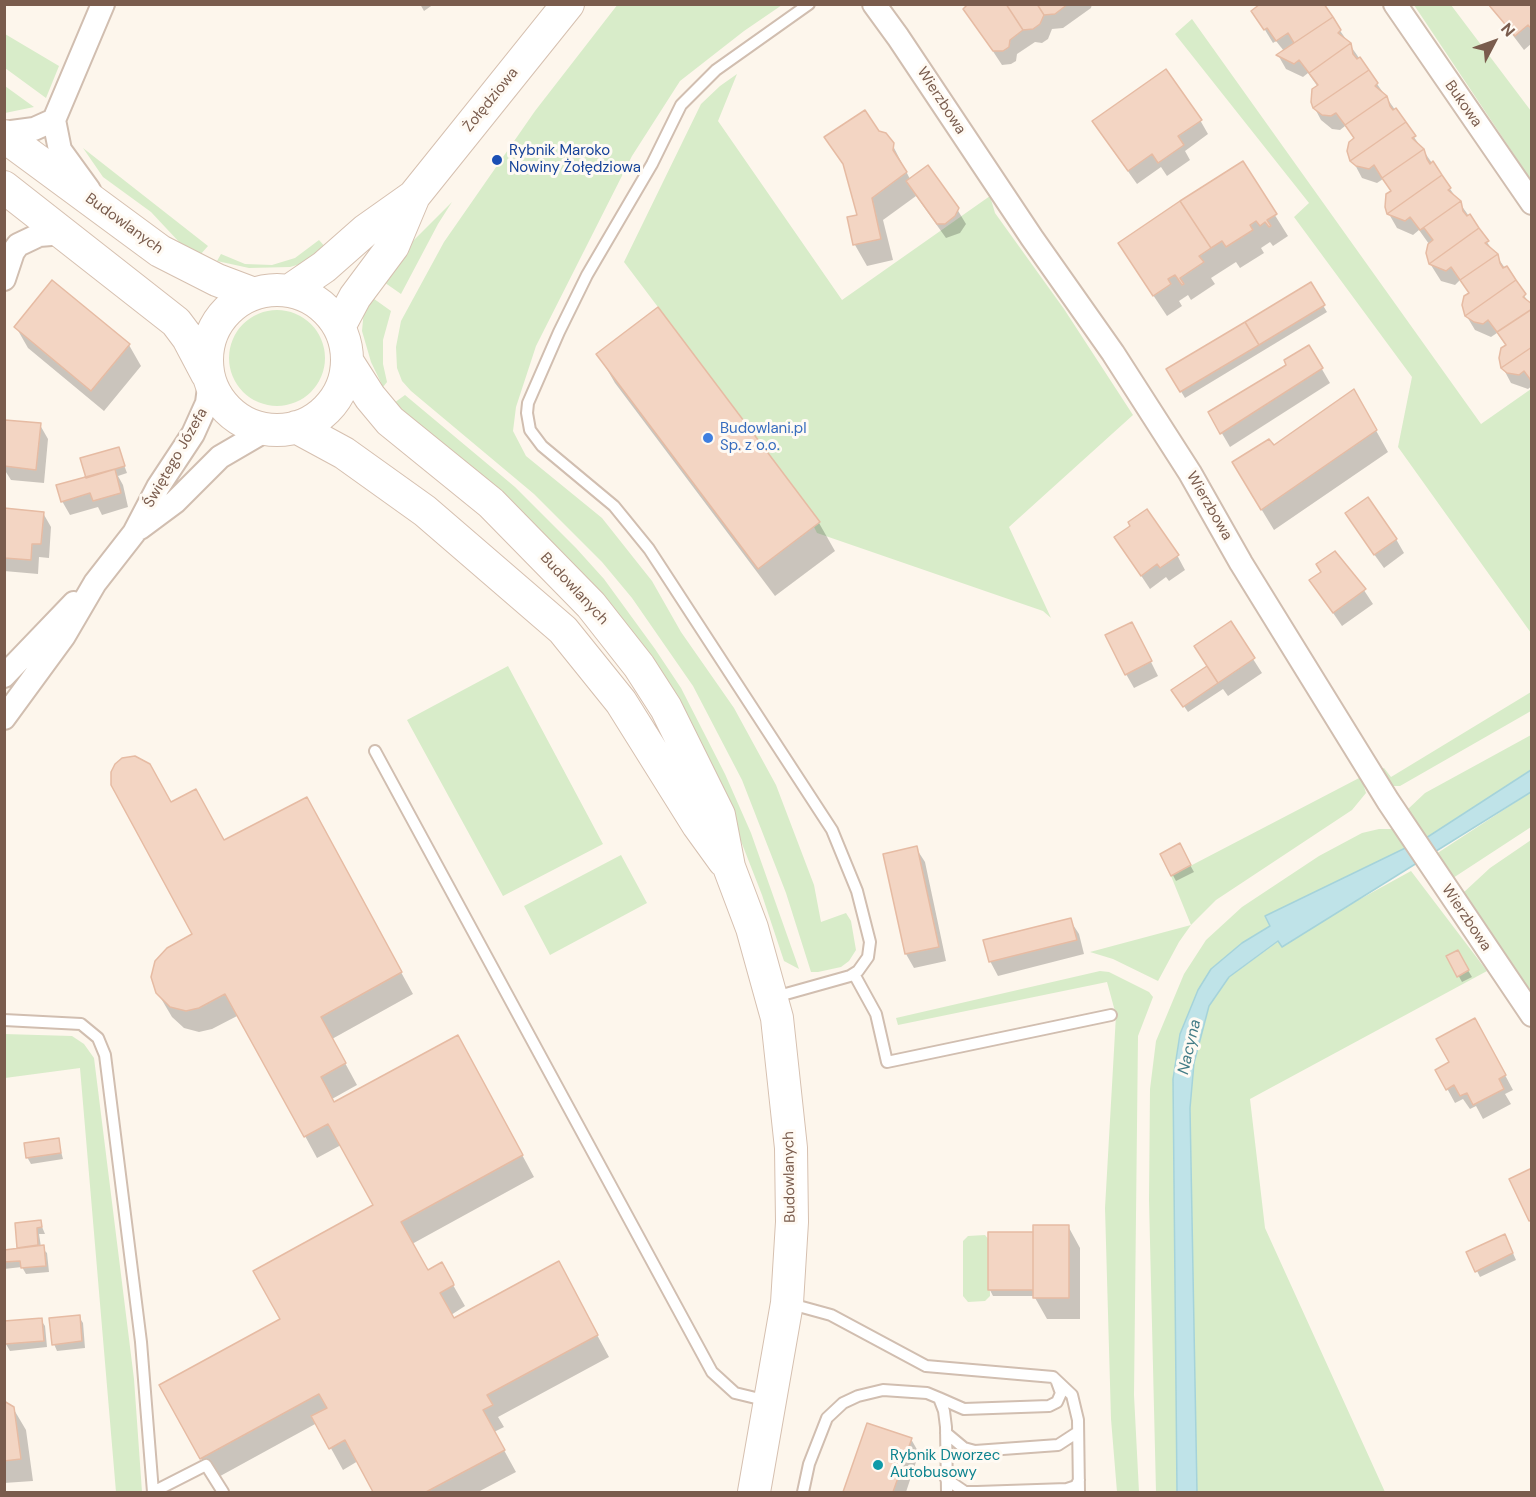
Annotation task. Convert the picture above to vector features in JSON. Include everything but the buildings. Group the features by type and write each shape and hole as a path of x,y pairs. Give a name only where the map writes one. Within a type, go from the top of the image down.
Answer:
{"street":[{"path":"103,4 54,120 60,150 107,213"},
{"name":"Żołędziowa","path":"339,327 355,297 393,246 414,196 568,4"},
{"name":"Wierzbowa","path":"874,4 1032,238 1113,353 1190,473 1241,563 1404,825 1532,1015"},
{"name":"Bukowa","path":"1395,4 1532,202"},
{"path":"4,135 34,129 54,120"},
{"name":"Budowlanych","path":"4,135 107,213 186,266 254,294"},
{"path":"4,187 176,322 188,338 219,398 232,413 249,423 282,428 322,413 335,398 344,380 347,361 345,344 339,327 318,303 290,291 272,290 254,294 231,307 214,328 207,354 210,380"},
{"name":"Żołędziowa","path":"290,291 318,271 366,230 414,196"},
{"path":"4,279 13,252 18,245 39,235 63,233"},
{"name":"Budowlanych","path":"347,361 370,397 390,421 501,513 591,605 631,655 666,708 696,764 719,815 729,867 752,928 772,998 786,1086 791,1148 792,1222 787,1303 754,1492"},
{"name":"Świętego Józefa","path":"4,676 95,583 135,533 158,487 196,427 207,403 210,380"},
{"name":"Budowlanych","path":"282,428 344,453 425,511 536,604 563,630 621,702 698,825 729,867"},
{"name":"Świętego Józefa","path":"135,533 175,502 220,456 282,428"},
{"name":"Świętego Józefa","path":"4,718 64,636 95,583"}],"lane":[{"path":"772,998 854,974 868,957 870,942 857,891 832,830 649,549 614,506 542,446 530,430 527,413 559,332 587,276 646,174 681,105 716,70 809,4"},
{"path":"375,750 712,1372 735,1393 771,1402"},
{"path":"854,974 876,1014 887,1062 1111,1015"},
{"path":"4,1020 81,1024 98,1038 105,1055 141,1342 153,1492 206,1465 223,1492"},
{"path":"787,1303 831,1315 926,1366 1053,1377 1072,1395 1078,1432 1079,1492"},
{"path":"803,1492 809,1464 827,1419 843,1403 858,1396 883,1390 927,1393 964,1409 1049,1406 1057,1402 1061,1393 1056,1380"},
{"path":"939,1398 944,1411 946,1433 947,1492"},
{"path":"946,1433 964,1448 975,1450 1058,1445 1078,1432"},
{"path":"946,1479 965,1492 1066,1489 1076,1486 1080,1480"}],"green space":[{"path":"618,4 782,5 744,31 680,81 632,156 536,346 516,407 513,431 526,456 602,518 652,581 681,632 734,708 776,785 814,885 821,922 846,913 851,921 856,950 849,961 841,967 811,972 786,893 742,780 693,686 632,598 602,562 534,494 411,391 402,381 397,368 396,347 401,321 444,242 535,111"},
{"path":"1414,5 1451,5 1531,111 1531,180"},
{"path":"1192,19 1481,424 1531,389 1531,633 1398,447 1412,377 1294,217 1309,203 1175,34"},
{"path":"5,34 59,66 46,98 5,68"},
{"path":"737,74 718,121 842,300 990,196 995,213 1064,309 1133,415 1009,527 1051,618 1043,611 817,533 814,527 820,522 624,262 701,104"},
{"path":"5,86 34,107 5,113"},
{"path":"83,148 208,246 200,255 181,244 151,212 103,177"},
{"path":"452,202 401,294 381,280 401,253"},
{"path":"319,240 327,249 304,263 290,267 249,268 217,261 221,254 245,264 272,265 295,258"},
{"path":"370,296 391,311 383,340 383,364 387,382 383,387 371,362 362,331 364,309"},
{"path":"277,310 295,314 311,324 321,340 325,358 321,376 311,392 295,402 277,406 259,402 243,392 233,376 229,358 233,340 243,324 259,314"},
{"path":"405,395 515,487 576,548 604,579 655,649 681,688 725,774 751,833 799,969 784,961 762,895 723,795 580,572 477,471 406,416 394,403"},
{"path":"508,666 603,844 503,896 407,720"},
{"path":"1531,692 1531,711 1400,786 1392,786 1381,769 1384,768 1391,777"},
{"path":"1531,735 1531,770 1426,838 1407,810 1425,793"},
{"path":"1361,777 1366,793 1352,810 1216,900 1191,925 1171,876"},
{"path":"1531,792 1531,827 1453,878 1436,854"},
{"path":"1379,829 1396,829 1405,849 1265,916 1271,926 1242,943 1211,969 1173,1079 1177,1492 1156,1492 1149,1200 1150,1089 1156,1041 1184,974 1206,940 1242,907 1319,856 1362,833"},
{"path":"1531,840 1531,996 1463,893 1490,868"},
{"path":"621,855 647,903 550,955 524,906"},
{"path":"1411,871 1487,971 1250,1099 1265,1228 1385,1492 1197,1492 1190,1108 1194,1063 1209,1006 1229,977 1279,941 1282,947 1322,920"},
{"path":"1191,925 1158,981 1113,959 1090,952"},
{"path":"1100,971 1109,972 1149,992 1153,997 1138,1036 1134,1395 1139,1492 1117,1492 1111,1419 1105,1208 1116,1015 1107,982 898,1025 896,1018"},
{"path":"4,1034 72,1036 84,1044 94,1058 134,1379 142,1492 116,1492 80,1068 5,1078"},
{"path":"985,1235 989,1240 990,1296 985,1301 968,1302 963,1296 963,1241 968,1236"}],"water":[{"name":"Nacyna","path":"1531,770 1531,792 1282,947 1278,941 1229,977 1209,1006 1194,1063 1190,1108 1197,1492 1177,1492 1173,1079 1180,1034 1198,990 1211,969 1242,943 1270,926 1265,916 1426,838"}],"place":[{"name":"Rybnik Maroko Nowiny Żołędziowa","path":"497,160"},
{"name":"Budowlani.pl Sp. z o.o.","path":"708,438"},
{"name":"Rybnik Dworzec Autobusowy","path":"878,1465"}]}
